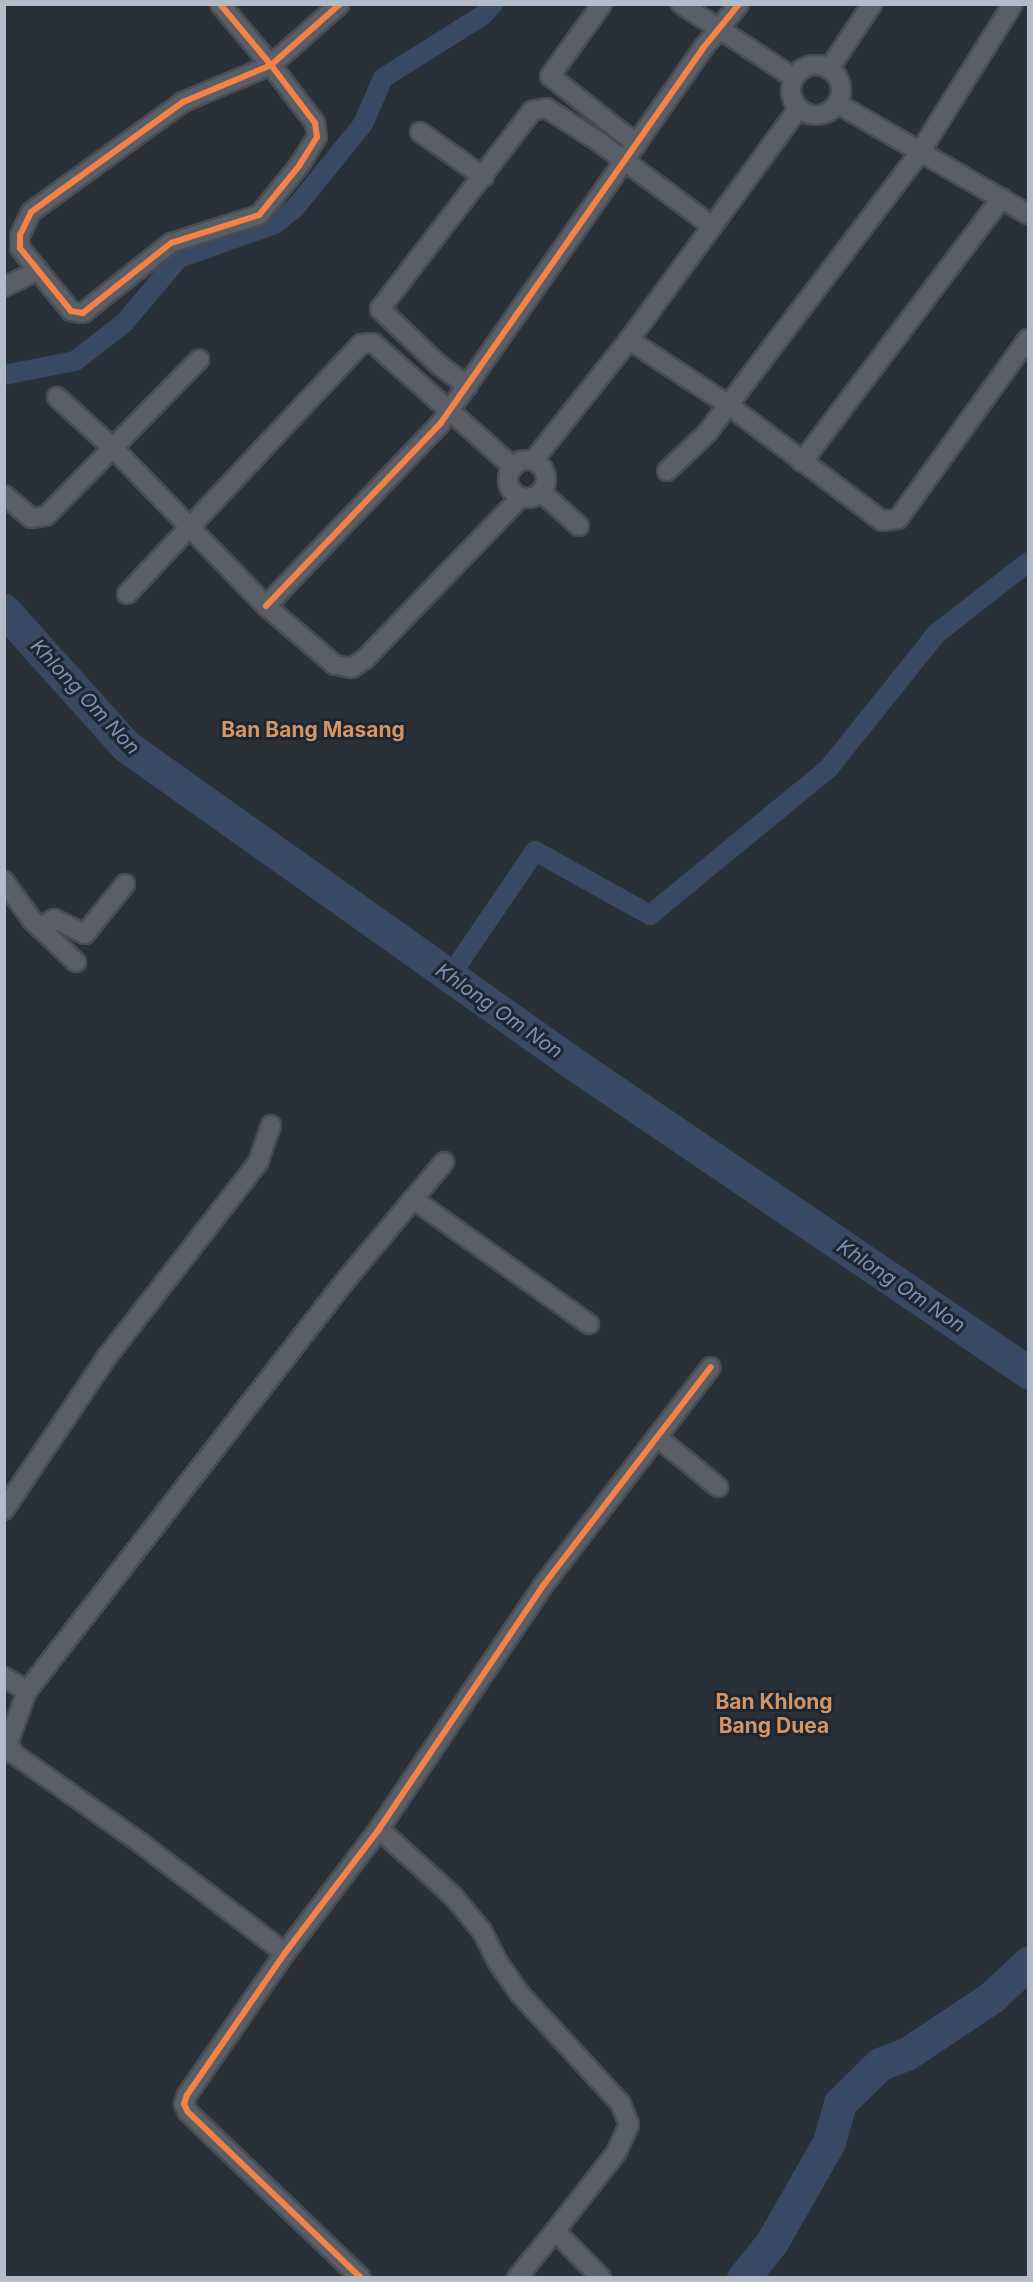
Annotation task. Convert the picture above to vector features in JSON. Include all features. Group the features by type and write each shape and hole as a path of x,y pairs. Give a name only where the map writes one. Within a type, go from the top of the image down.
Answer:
{"street":[{"path":"220,4 271,64 315,123 316,137 299,166 259,215 171,243 83,313 65,306 37,271 20,242 31,212 183,102 271,64 340,4"},
{"path":"602,4 550,76 636,144"},
{"path":"681,4 792,77"},
{"path":"266,606 451,409 636,144 739,4"},
{"path":"829,69 872,4"},
{"path":"667,471 707,433 920,152 1012,4"},
{"path":"810,66 829,69 841,84 838,104 822,116 812,116 798,109 791,97 792,77 810,66"},
{"path":"838,104 1002,198 1025,205"},
{"path":"468,386 440,366 380,309 484,177 532,111 540,108 598,141 712,226"},
{"path":"513,466 533,461 629,340 798,109"},
{"path":"420,132 484,177"},
{"path":"802,462 1002,198"},
{"path":"4,288 37,271"},
{"path":"629,340 727,404 882,521 898,519 1029,339"},
{"path":"127,594 361,344 373,343 451,409 513,466"},
{"path":"4,495 31,518 41,518 61,505 199,360"},
{"path":"57,397 114,449 266,606 335,665 352,668 521,497 541,492"},
{"path":"533,461 544,471 541,492"},
{"path":"513,466 508,480 521,497"},
{"path":"541,492 579,526"},
{"path":"4,882 40,928 76,962"},
{"path":"40,928 54,919 85,934 125,884"},
{"path":"4,1510 106,1358 258,1163 271,1125"},
{"path":"285,1953 142,1844 14,1754 8,1743 27,1691 444,1162"},
{"path":"413,1199 589,1324"},
{"path":"361,2277 184,2104 285,1953 379,1829 542,1587 711,1367"},
{"path":"657,1437 718,1487"},
{"path":"4,1677 27,1691"},
{"path":"379,1829 453,1896 482,1931 497,1961 520,1994 621,2104 629,2125 616,2153 517,2277"},
{"path":"555,2231 601,2277"}],"waterway":[{"path":"4,375 75,361 124,323 179,258 275,224 295,208 363,124 383,78 482,16 493,4"},
{"path":"450,976 535,851 650,915 828,769 936,634 1028,562"},
{"name":"Khlong Om Non","path":"4,610 126,746 577,1066 1028,1372"},
{"path":"743,2278 772,2242 829,2142 840,2103 880,2064 908,2053 992,1997 1028,1963"}],"cycle path":[{"path":"220,4 271,65 315,123 317,137 299,166 259,215 171,243 83,313 71,311 20,248 20,235 31,212 183,102 271,65 340,4"},
{"path":"266,606 440,424 703,48 739,4"},
{"path":"361,2278 188,2112 184,2104 187,2095 285,1953 379,1829 542,1587 711,1367"}],"district":[{"name":"Ban Bang Masang","path":"313,730"},
{"name":"Ban Khlong Bang Duea","path":"774,1714"}]}
